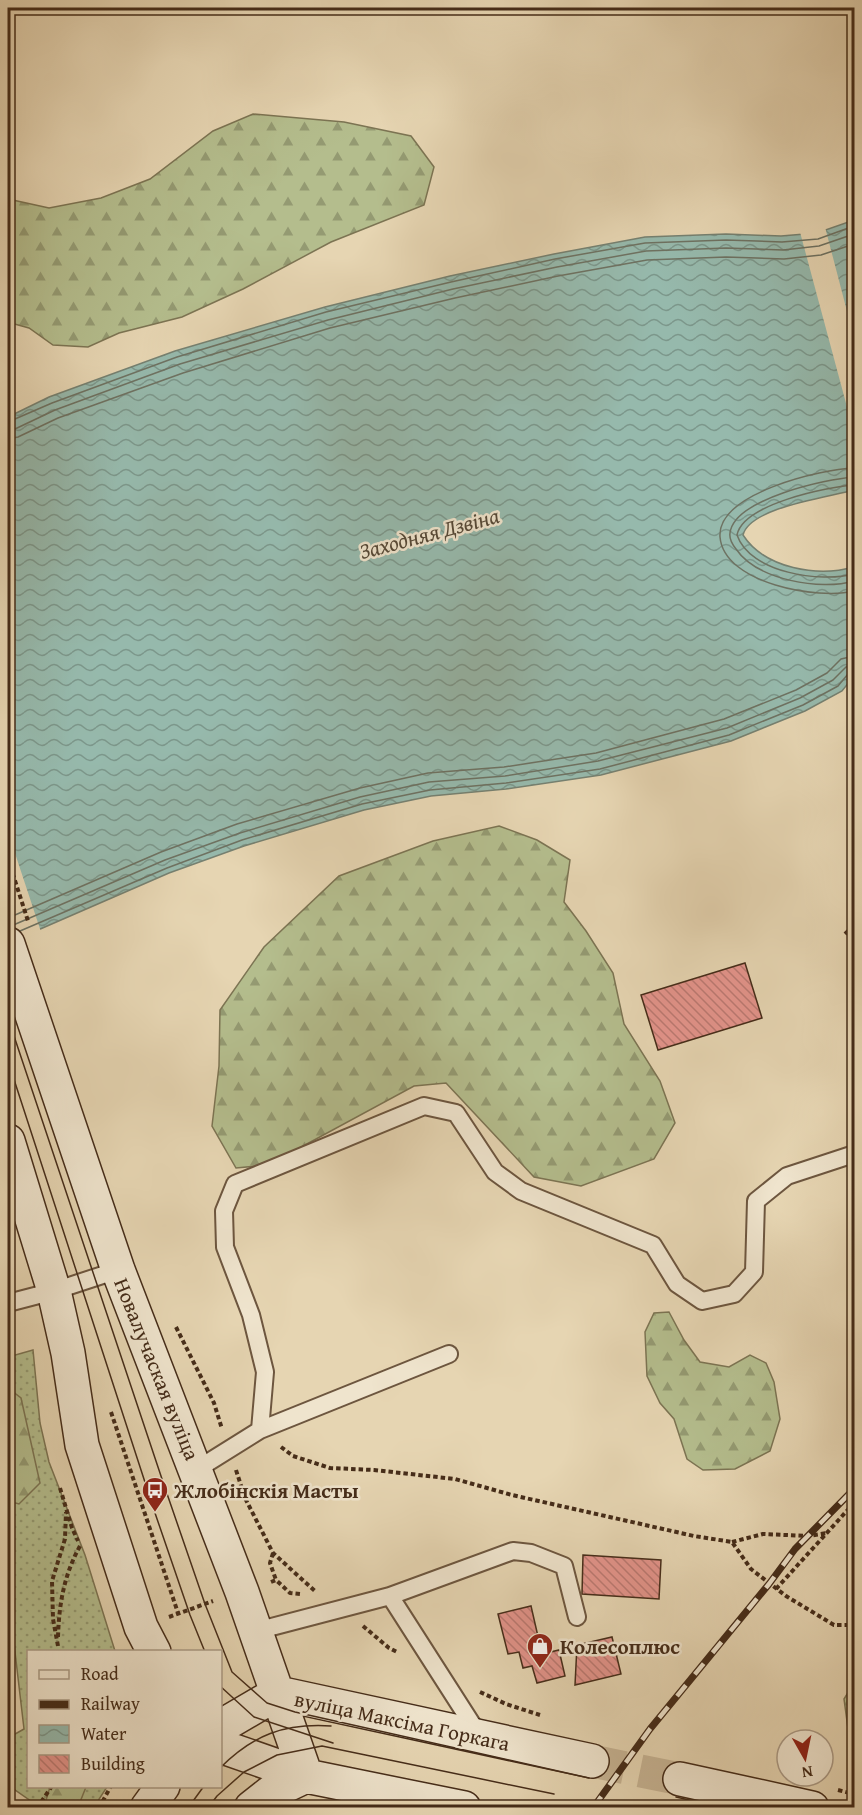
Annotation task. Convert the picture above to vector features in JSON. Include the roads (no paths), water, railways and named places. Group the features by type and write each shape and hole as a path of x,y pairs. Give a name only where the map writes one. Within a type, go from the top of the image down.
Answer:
{"main road":[{"name":"Новалучаская вуліца","path":"8,944 117,1270 196,1470 256,1631 306,1776"},
{"path":"8,1141 54,1291 68,1353 82,1445 141,1627 153,1650"},
{"name":"вуліца Максіма Горкага","path":"222,1726 278,1694 592,1761"},
{"path":"222,1747 306,1776 464,1808"},
{"path":"251,1808 270,1793 306,1776"},
{"path":"680,1779 812,1808"},
{"path":"147,1808 162,1788"}],"lane":[{"path":"260,1430 265,1372 251,1315 225,1247 224,1211 236,1184 424,1106 456,1113 495,1172 521,1191 653,1245 677,1284 702,1300 734,1294 754,1272 756,1201 787,1176 855,1154"},
{"path":"8,1303 54,1291 117,1270"},
{"path":"196,1470 260,1430 449,1354"},
{"path":"256,1631 390,1596 513,1551 531,1553 564,1566 577,1617"},
{"path":"390,1596 482,1739"}],"water":[{"name":"Заходняя Дзвіна","path":"854,220 854,490 775,510 749,525 743,535 765,556 793,568 825,571 854,567 854,676 842,691 805,711 731,741 601,775 506,789 431,796 364,810 244,846 169,873 8,943 8,417 49,397 175,351 325,307 450,276 645,237 726,234 781,236 817,233"}],"tunnel":[{"path":"592,1761 680,1779"}],"tram line":[{"path":"8,1018 164,1485 205,1604 232,1672 267,1703 295,1712 589,1778"},
{"path":"8,1061 155,1513 204,1650"},
{"path":"222,1688 254,1717 333,1743"},
{"path":"222,1766 245,1747 270,1734 298,1727 331,1726"},
{"path":"208,1808 217,1796 244,1772 277,1755 322,1746 554,1794"},
{"path":"188,1808 203,1788"},
{"path":"676,1797 724,1808"}],"railway":[{"path":"593,1808 650,1729 795,1549 854,1489"}],"place":[{"name":"Жлобінскія Масты","path":"155,1513"},
{"name":"Колесоплюс","path":"540,1669"}]}
